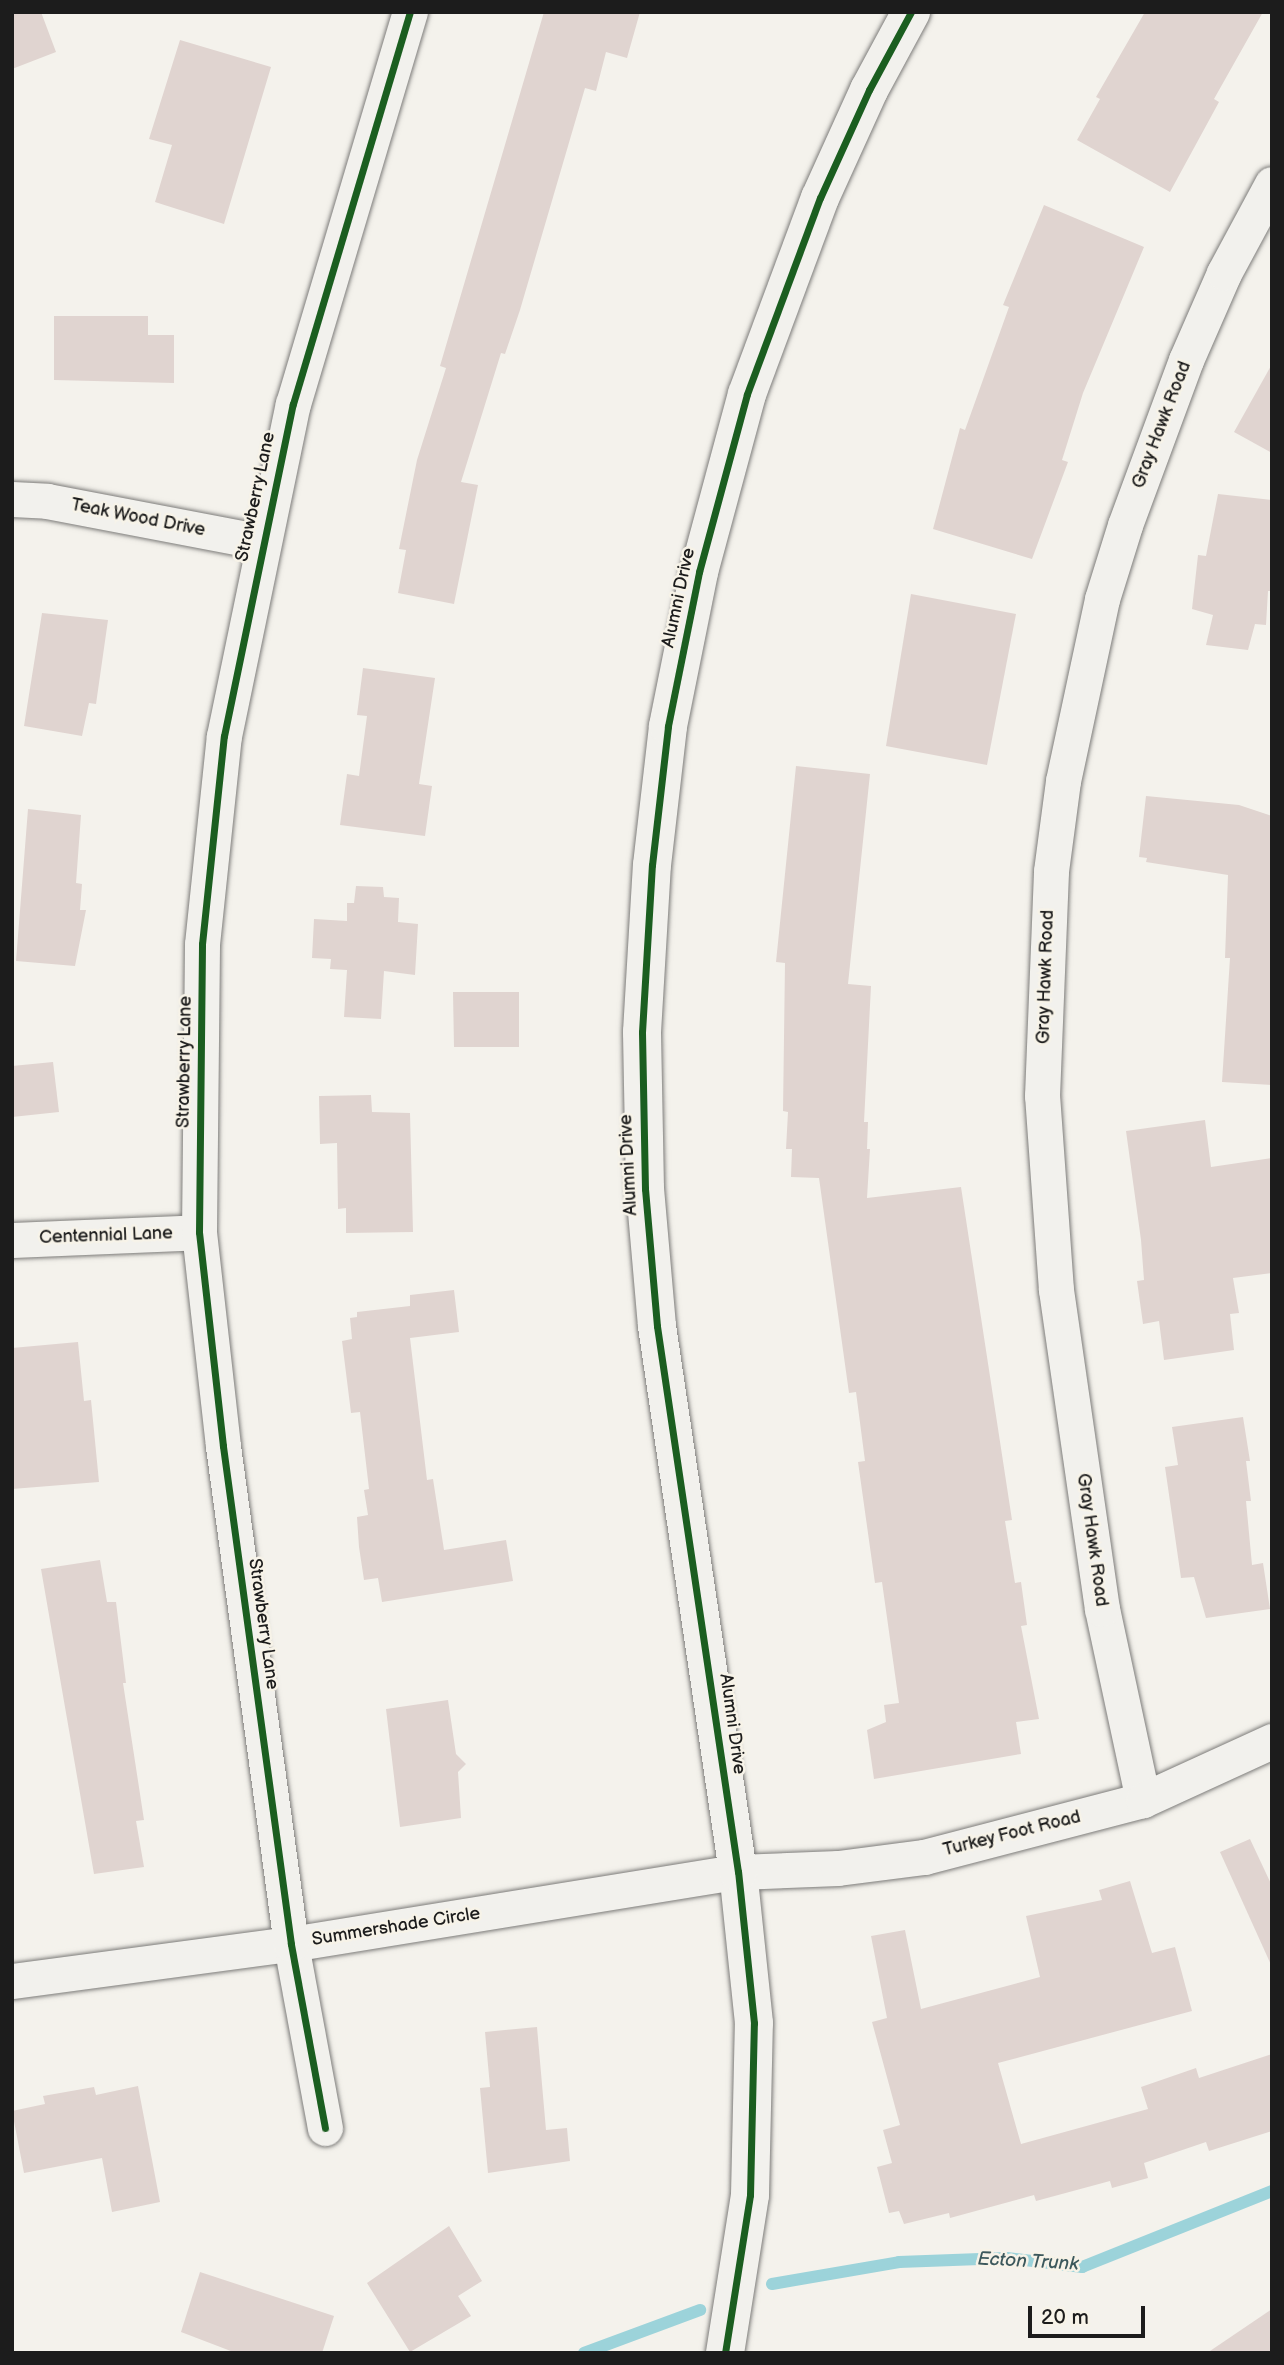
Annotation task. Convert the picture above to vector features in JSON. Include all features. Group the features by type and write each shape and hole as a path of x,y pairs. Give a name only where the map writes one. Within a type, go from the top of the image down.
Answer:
{"main road":[{"name":"Alumni Drive","path":"725,2353 750,2195 755,2081 754,2023 738,1872 657,1326 645,1189 642,1032 652,866 668,726 699,572 747,394 820,198 869,90 911,12"}],"street":[{"name":"Strawberry Lane","path":"325,2128 291,1944 223,1446 199,1231 202,944 224,736 262,541 315,320 410,12"},
{"name":"Gray Hawk Road","path":"1143,1801 1102,1609 1056,1290 1042,1096 1051,871 1065,770 1102,599 1125,525 1192,348 1272,184"},
{"name":"Teak Wood Drive","path":"12,499 47,501 262,541"},
{"name":"Centennial Lane","path":"12,1240 199,1231"},
{"name":"Turkey Foot Road","path":"738,1872 838,1868 924,1857 1143,1801 1272,1741"},
{"name":"Summershade Circle","path":"12,1981 291,1944 738,1872"}],"building":[{"path":"12,12 41,12 56,52 12,69"},
{"path":"544,12 640,12 627,58 606,52 596,91 585,88 520,310 505,354 501,353 461,482 478,485 454,604 398,593 406,550 399,549 417,460 446,368 440,366"},
{"path":"1145,12 1263,12 1214,99 1219,102 1170,192 1077,140 1100,99 1096,97"},
{"path":"180,40 271,67 224,224 155,202 172,145 149,139"},
{"path":"1044,205 1144,247 1083,393 1062,460 1068,462 1032,559 933,529 960,428 965,430 1009,307 1003,305"},
{"path":"54,316 148,316 148,335 174,335 174,383 54,380"},
{"path":"1272,364 1272,453 1234,432"},
{"path":"1218,494 1272,500 1272,591 1268,591 1266,625 1255,624 1248,650 1206,645 1213,615 1192,609 1198,555 1206,556"},
{"path":"911,594 1016,614 987,765 886,746"},
{"path":"42,613 108,620 96,704 89,703 82,736 24,726"},
{"path":"363,668 435,678 419,784 432,786 425,836 340,825 347,774 359,776 367,716 357,715"},
{"path":"796,766 870,774 848,984 871,986 864,1122 868,1122 867,1149 870,1149 867,1198 961,1187 1012,1520 1005,1521 1015,1583 1021,1582 1027,1625 1021,1626 1039,1719 1016,1722 1021,1754 874,1779 867,1730 886,1722 884,1705 899,1703 882,1582 875,1583 858,1462 865,1461 856,1392 849,1393 819,1178 791,1177 792,1149 786,1149 788,1112 783,1111 785,963 776,962"},
{"path":"1146,796 1239,805 1272,816 1272,1085 1222,1082 1230,958 1225,958 1228,875 1146,862 1147,858 1139,857"},
{"path":"28,809 81,815 76,883 82,884 80,910 86,910 75,966 16,961"},
{"path":"356,886 383,887 384,897 399,898 398,922 418,924 415,975 384,971 381,1019 344,1017 347,970 330,969 331,959 312,958 314,919 347,921 347,903 354,903"},
{"path":"453,992 519,992 519,1047 454,1047"},
{"path":"53,1062 59,1112 12,1117 12,1066"},
{"path":"371,1095 372,1112 410,1113 413,1232 346,1233 346,1208 338,1209 337,1143 320,1144 319,1096"},
{"path":"1205,1120 1211,1167 1272,1158 1272,1273 1233,1278 1239,1313 1230,1314 1234,1350 1164,1360 1159,1321 1143,1324 1137,1281 1144,1280 1141,1240 1126,1131"},
{"path":"454,1290 459,1332 410,1338 427,1480 433,1479 444,1550 506,1540 513,1581 382,1602 378,1578 364,1580 357,1517 368,1515 364,1490 369,1489 360,1412 351,1413 342,1341 352,1339 350,1318 357,1317 357,1312 410,1306 410,1295"},
{"path":"78,1342 84,1401 91,1400 99,1482 12,1489 12,1348"},
{"path":"1243,1417 1250,1461 1246,1461 1251,1501 1246,1501 1252,1565 1263,1563 1270,1609 1206,1618 1194,1577 1181,1578 1165,1467 1178,1465 1172,1427"},
{"path":"100,1560 107,1602 116,1602 126,1683 123,1683 144,1820 136,1821 144,1867 94,1874 41,1569"},
{"path":"448,1700 456,1754 466,1764 458,1772 461,1818 400,1827 386,1709"},
{"path":"1250,1839 1272,1886 1272,1967 1220,1852"},
{"path":"1130,1881 1152,1953 1175,1947 1192,2011 998,2063 1021,2144 1148,2109 1141,2087 1196,2068 1199,2078 1272,2054 1272,2131 1209,2151 1206,2142 1144,2163 1148,2178 1112,2188 1110,2181 1036,2201 1034,2195 950,2218 949,2213 904,2224 899,2211 889,2213 877,2167 892,2163 883,2130 900,2125 872,2022 887,2018 871,1936 905,1930 921,2009 1040,1977 1026,1916 1102,1900 1099,1890"},
{"path":"537,2027 546,2130 567,2128 570,2161 488,2173 480,2088 490,2087 485,2032"},
{"path":"138,2086 160,2202 112,2212 102,2158 24,2173 12,2111 45,2104 43,2096 94,2087 96,2095"},
{"path":"449,2226 482,2281 458,2296 471,2316 410,2352 367,2283"},
{"path":"200,2272 334,2316 322,2353 236,2353 181,2332"},
{"path":"1272,2309 1272,2353 1207,2353"}],"waterway":[{"name":"Ecton Trunk","path":"772,2284 899,2262 1007,2258 1082,2267 1272,2191"},
{"name":"Ecton Trunk","path":"584,2353 700,2310"}],"cycle path":[{"path":"325,2128 291,1944 223,1446 199,1232 202,944 224,736 293,404 410,12"},
{"path":"725,2353 750,2195 754,2023 738,1872 657,1326 645,1189 642,1032 652,865 668,726 699,572 747,394 820,198 869,90 911,12"}]}
